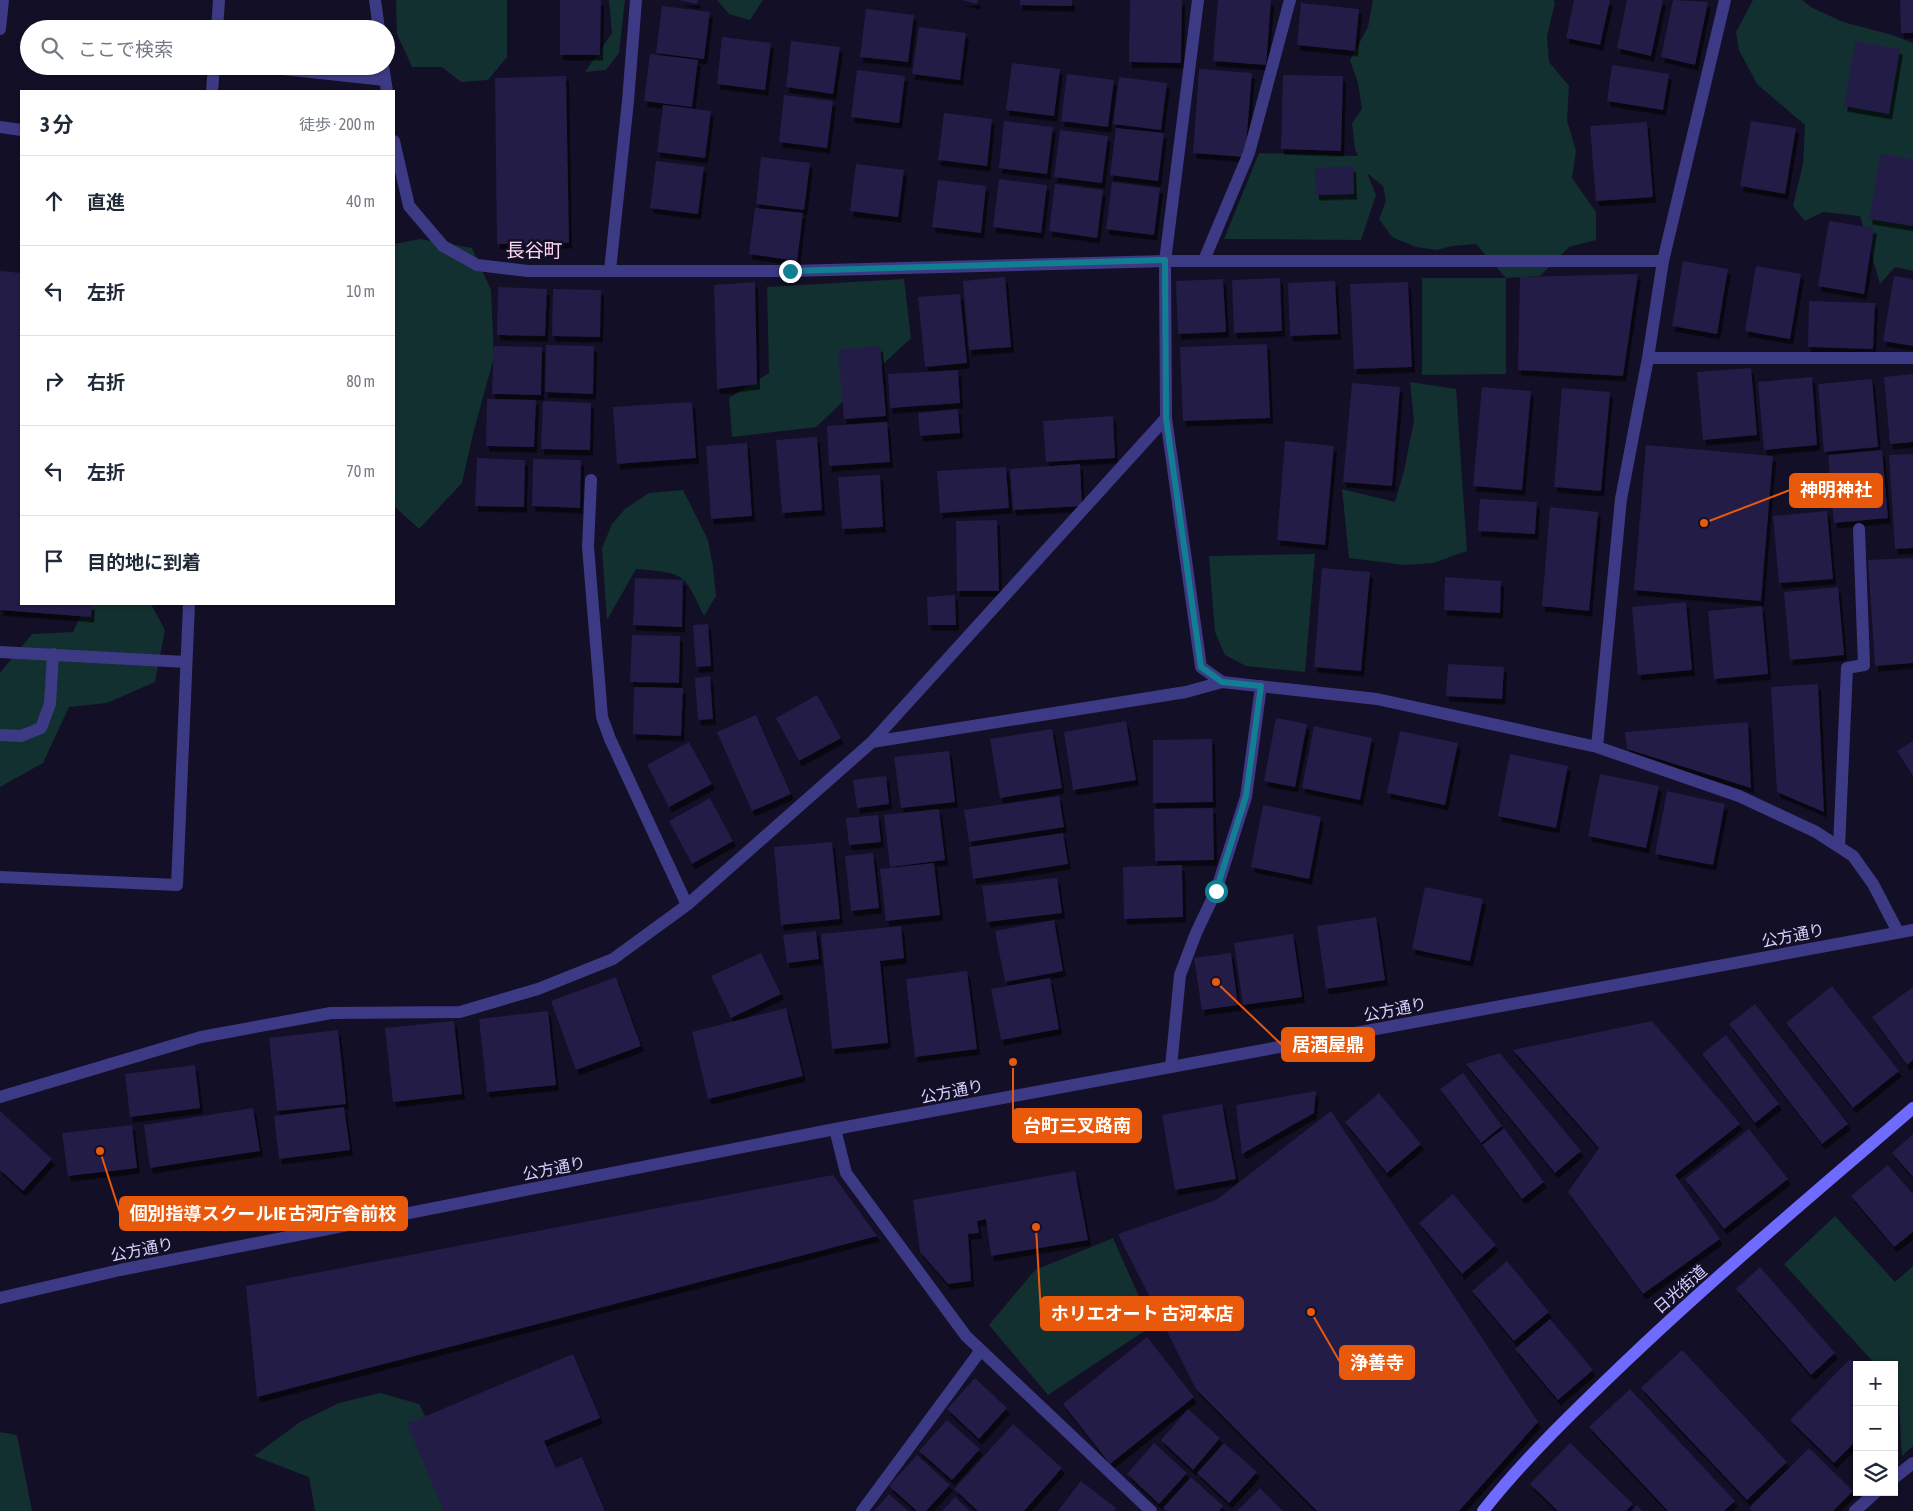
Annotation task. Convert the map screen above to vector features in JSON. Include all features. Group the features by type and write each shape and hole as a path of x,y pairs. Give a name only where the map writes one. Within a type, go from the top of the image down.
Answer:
{"main road":[{"name":"日光街道","path":"1483,1511 1504,1484 1563,1421 1671,1318 1913,1108"}],"street":[{"path":"0,29 3,0"},
{"path":"217,20 219,0"},
{"path":"375,0 378,20"},
{"path":"610,270 628,101 636,0"},
{"path":"1198,0 1165,260 1166,418 1201,667 1222,682"},
{"path":"1204,260 1249,152 1290,0"},
{"path":"1597,747 1621,499 1648,358 1663,261 1725,0"},
{"path":"212,90 213,75"},
{"path":"314,75 386,86"},
{"path":"0,128 20,130"},
{"path":"395,145 409,206 443,246 477,265 528,270 790,271 1165,260 1663,261"},
{"path":"1648,358 1913,358"},
{"path":"0,1096 201,1037 332,1013 460,1012 538,989 613,959 687,905 872,742 1166,418"},
{"path":"591,480 588,547 602,717 610,739 687,905"},
{"path":"1838,847 1847,668 1864,665 1859,529"},
{"path":"0,877 177,885 189,605"},
{"path":"0,652 186,662"},
{"path":"0,735 21,736 41,728 50,704 53,654"},
{"path":"872,742 1186,692 1222,682 1377,699 1597,747 1739,796 1816,832 1853,856 1873,884 1898,932"},
{"path":"1172,1067 1180,975 1196,933 1216,891 1246,796 1261,686"},
{"name":"公方通り","path":"0,1298 120,1270 836,1129 1913,930"},
{"path":"836,1129 846,1173 966,1336 1151,1511"},
{"path":"862,1511 981,1350"},
{"path":"1898,1475 1913,1463"},
{"path":"1854,1511 1871,1496"}],"green space":[{"path":"396,0 507,0 507,57 488,80 461,82 442,67 412,67 397,34"},
{"path":"609,0 625,0 619,53 606,70 585,72 612,33"},
{"path":"717,0 763,0 750,20 729,14"},
{"path":"1373,0 1554,0 1555,3 1547,36 1549,62 1569,86 1567,120 1576,151 1572,178 1596,212 1596,240 1569,247 1540,276 1506,278 1476,244 1452,246 1437,250 1416,247 1392,237 1379,219 1386,201 1383,186 1367,173 1376,195 1361,240 1224,239 1259,153 1358,156 1355,149 1352,123 1362,109 1358,83 1350,60 1368,27"},
{"path":"1753,0 1802,0 1811,7 1843,22 1889,34 1913,43 1913,271 1895,267 1880,284 1860,216 1823,212 1805,221 1793,206 1803,164 1805,125 1757,84 1739,50 1736,32"},
{"path":"420,239 472,248 491,290 494,357 462,483 419,529 395,507 395,244"},
{"path":"1422,278 1506,278 1506,374 1422,375"},
{"path":"904,279 911,338 816,427 732,437 729,398 769,373 767,287"},
{"path":"1410,382 1456,389 1467,551 1433,563 1405,565 1349,558 1342,489 1395,502 1404,471 1414,421"},
{"path":"683,490 708,540 716,596 704,616 692,591 681,578 664,572 636,569 607,620 602,548 612,524 625,509 649,493"},
{"path":"1315,554 1305,672 1246,666 1225,655 1215,632 1209,556"},
{"path":"86,605 152,605 165,630 155,682 107,703 69,707 43,763 0,787 0,673 32,634 73,632"},
{"path":"1835,1216 1895,1282 1913,1266 1913,1446 1902,1456 1898,1361 1872,1361 1784,1264"},
{"path":"1113,1238 1152,1326 1048,1395 989,1325 1035,1270"},
{"path":"380,1393 419,1404 449,1461 497,1511 315,1511 309,1477 254,1456 300,1422 339,1403"},
{"path":"0,1432 17,1435 32,1511 0,1511"}],"building":[{"path":"560,0 601,0 600,55 560,55"},
{"path":"679,0 698,0 697,4"},
{"path":"962,0 978,0 977,4"},
{"path":"1020,0 1072,0 1072,6 1020,5"},
{"path":"1130,0 1182,0 1181,63 1129,62"},
{"path":"1218,0 1271,0 1266,65 1213,61"},
{"path":"1574,0 1610,0 1600,45 1566,38"},
{"path":"1627,0 1663,0 1651,56 1617,48"},
{"path":"1673,0 1708,2 1695,65 1661,57"},
{"path":"1900,0 1913,0 1913,33 1901,33"},
{"path":"1301,3 1359,9 1355,51 1297,45"},
{"path":"662,6 710,12 704,59 656,53"},
{"path":"866,9 914,15 908,62 860,57"},
{"path":"919,27 966,33 960,80 912,74"},
{"path":"722,37 771,43 765,90 717,84"},
{"path":"791,41 840,47 833,94 786,87"},
{"path":"1855,41 1900,49 1889,114 1844,106"},
{"path":"650,54 698,60 692,107 644,101"},
{"path":"1012,63 1060,69 1054,116 1006,110"},
{"path":"1612,65 1669,74 1663,110 1607,101"},
{"path":"1199,69 1252,73 1245,157 1193,153"},
{"path":"857,70 905,76 899,123 851,117"},
{"path":"1067,74 1114,80 1108,127 1061,121"},
{"path":"1283,75 1343,76 1341,151 1281,149"},
{"path":"566,76 569,243 497,244 495,78"},
{"path":"1119,77 1167,83 1161,130 1113,124"},
{"path":"784,95 833,101 827,148 779,142"},
{"path":"663,105 711,111 705,158 657,152"},
{"path":"944,113 992,119 987,166 938,160"},
{"path":"1004,121 1053,127 1047,174 999,168"},
{"path":"1751,121 1796,128 1785,194 1740,186"},
{"path":"1647,122 1653,197 1596,201 1590,126"},
{"path":"1116,128 1164,133 1158,181 1110,175"},
{"path":"1060,130 1108,136 1102,183 1054,177"},
{"path":"1881,154 1913,159 1913,226 1869,219"},
{"path":"761,157 810,163 804,210 756,204"},
{"path":"656,161 704,167 698,214 650,208"},
{"path":"856,164 904,170 898,217 850,211"},
{"path":"1353,166 1354,194 1316,195 1315,168"},
{"path":"999,179 1047,185 1041,233 993,227"},
{"path":"938,180 986,186 981,233 932,227"},
{"path":"1112,182 1160,188 1154,235 1106,229"},
{"path":"1055,184 1103,190 1097,238 1049,231"},
{"path":"755,208 803,213 797,261 749,254"},
{"path":"1829,221 1874,228 1864,294 1818,286"},
{"path":"1683,261 1728,269 1717,334 1672,326"},
{"path":"1756,266 1801,274 1790,339 1745,331"},
{"path":"0,271 20,273 20,605 92,605 91,617 0,610"},
{"path":"1638,274 1623,376 1518,370 1520,277"},
{"path":"1894,276 1913,279 1913,346 1883,341"},
{"path":"1005,277 1011,347 969,350 963,281"},
{"path":"1280,278 1282,331 1234,333 1232,280"},
{"path":"1223,279 1226,332 1178,334 1176,281"},
{"path":"1335,281 1338,334 1290,336 1288,283"},
{"path":"755,282 757,384 717,389 714,285"},
{"path":"1408,282 1412,367 1354,369 1350,284"},
{"path":"498,287 547,289 545,336 497,335"},
{"path":"553,289 601,290 600,337 552,336"},
{"path":"960,294 967,363 925,367 918,297"},
{"path":"1809,301 1875,303 1873,349 1808,347"},
{"path":"1267,344 1270,418 1183,421 1180,347"},
{"path":"546,345 594,346 593,394 545,392"},
{"path":"494,346 542,347 541,395 492,394"},
{"path":"880,346 886,416 844,419 838,350"},
{"path":"1751,368 1757,435 1703,440 1697,372"},
{"path":"958,370 960,403 890,408 888,374"},
{"path":"1913,374 1913,442 1890,444 1884,377"},
{"path":"1812,377 1817,445 1764,450 1758,382"},
{"path":"1872,379 1878,447 1824,452 1818,384"},
{"path":"1352,383 1400,387 1392,486 1343,482"},
{"path":"1482,387 1531,391 1522,490 1473,486"},
{"path":"1562,388 1610,392 1601,491 1554,487"},
{"path":"487,399 536,400 534,447 486,446"},
{"path":"543,401 591,403 590,450 541,449"},
{"path":"692,402 696,458 617,464 613,407"},
{"path":"958,409 960,433 920,436 918,413"},
{"path":"1113,416 1115,458 1046,462 1043,421"},
{"path":"887,422 890,462 829,466 827,426"},
{"path":"817,437 822,510 782,513 776,440"},
{"path":"1285,441 1334,446 1325,545 1277,540"},
{"path":"747,443 752,516 711,519 706,446"},
{"path":"1646,445 1773,456 1761,601 1634,590"},
{"path":"1882,450 1888,518 1834,523 1828,455"},
{"path":"1913,454 1913,548 1895,549 1889,455"},
{"path":"477,458 525,460 524,507 475,506"},
{"path":"533,459 581,460 580,508 532,506"},
{"path":"1080,464 1082,506 1013,510 1010,469"},
{"path":"1006,467 1009,508 940,513 937,471"},
{"path":"880,475 883,527 842,529 838,477"},
{"path":"1480,499 1537,502 1535,534 1478,531"},
{"path":"1550,507 1598,512 1589,611 1542,606"},
{"path":"1827,511 1833,579 1779,583 1773,516"},
{"path":"997,520 999,591 957,591 956,521"},
{"path":"1913,558 1913,663 1875,666 1868,560"},
{"path":"1322,568 1370,572 1361,671 1314,667"},
{"path":"1445,577 1501,581 1500,613 1444,610"},
{"path":"635,578 683,580 682,627 633,625"},
{"path":"1838,587 1844,655 1790,660 1784,592"},
{"path":"955,595 956,625 928,625 927,597"},
{"path":"1686,602 1692,670 1638,675 1632,607"},
{"path":"1762,606 1768,674 1714,679 1708,611"},
{"path":"708,624 711,666 696,667 693,625"},
{"path":"632,635 680,636 679,683 630,682"},
{"path":"1448,664 1504,667 1502,699 1446,696"},
{"path":"710,676 713,719 698,720 695,678"},
{"path":"1818,684 1824,812 1777,792 1771,687"},
{"path":"634,687 683,688 681,736 633,734"},
{"path":"817,695 841,738 799,761 776,718"},
{"path":"756,715 791,794 752,811 717,732"},
{"path":"1276,718 1307,724 1295,787 1264,781"},
{"path":"1126,721 1136,780 1073,790 1064,732"},
{"path":"1748,722 1751,788 1627,749 1625,732"},
{"path":"1314,726 1372,738 1360,800 1302,788"},
{"path":"1052,729 1062,788 1000,798 990,739"},
{"path":"1400,731 1458,743 1445,805 1387,793"},
{"path":"1212,739 1213,802 1153,803 1153,740"},
{"path":"1913,741 1913,776 1897,751"},
{"path":"689,742 712,784 669,807 647,765"},
{"path":"949,751 955,802 901,808 894,757"},
{"path":"1510,754 1568,766 1556,828 1498,816"},
{"path":"1600,774 1659,786 1646,848 1588,836"},
{"path":"886,776 889,804 857,808 853,780"},
{"path":"1667,791 1725,804 1713,865 1655,854"},
{"path":"1059,796 1064,827 969,842 964,810"},
{"path":"710,798 733,841 692,864 669,821"},
{"path":"1263,805 1321,817 1309,879 1251,867"},
{"path":"1213,808 1214,860 1155,861 1154,809"},
{"path":"939,809 945,860 890,867 884,815"},
{"path":"878,815 881,842 849,845 846,818"},
{"path":"1063,833 1068,864 973,879 969,847"},
{"path":"832,842 840,919 781,925 774,847"},
{"path":"873,853 879,908 851,911 845,856"},
{"path":"934,863 940,915 886,921 880,869"},
{"path":"1182,865 1183,917 1124,919 1123,867"},
{"path":"1057,878 1062,913 987,922 982,886"},
{"path":"1425,887 1483,899 1470,961 1412,949"},
{"path":"1376,917 1385,980 1326,989 1317,926"},
{"path":"1054,920 1063,971 1005,982 995,931"},
{"path":"901,926 904,958 880,961 888,1043 832,1049 821,934"},
{"path":"816,931 819,959 787,963 783,935"},
{"path":"1293,934 1302,997 1243,1005 1234,943"},
{"path":"761,953 781,994 731,1018 711,976"},
{"path":"1231,953 1238,1005 1202,1010 1194,958"},
{"path":"967,971 977,1049 915,1057 906,979"},
{"path":"616,977 641,1046 576,1070 551,1001"},
{"path":"1050,978 1059,1029 1001,1040 991,989"},
{"path":"1832,986 1899,1071 1853,1108 1786,1023"},
{"path":"1913,987 1913,1060 1907,1065 1872,1017"},
{"path":"1755,1004 1848,1124 1822,1144 1729,1024"},
{"path":"786,1008 803,1076 708,1099 692,1032"},
{"path":"548,1011 556,1085 487,1092 479,1019"},
{"path":"454,1021 462,1094 393,1102 385,1028"},
{"path":"1652,1021 1740,1124 1675,1175 1720,1239 1643,1294 1568,1192 1599,1148 1513,1050"},
{"path":"338,1030 346,1104 277,1111 269,1038"},
{"path":"1726,1035 1779,1104 1755,1123 1702,1054"},
{"path":"1500,1053 1581,1151 1555,1173 1466,1064"},
{"path":"195,1065 200,1108 130,1117 125,1074"},
{"path":"1463,1073 1502,1126 1481,1143 1440,1089"},
{"path":"1316,1091 1314,1113 1242,1154 1236,1105"},
{"path":"1379,1093 1421,1144 1387,1173 1345,1122"},
{"path":"1222,1104 1236,1179 1175,1190 1162,1115"},
{"path":"344,1107 350,1150 279,1159 274,1116"},
{"path":"253,1108 260,1151 150,1168 144,1125"},
{"path":"0,1111 52,1159 23,1191 0,1170"},
{"path":"1331,1111 1538,1422 1459,1511 1317,1511 1196,1389 1118,1234 1216,1200"},
{"path":"132,1125 137,1168 68,1176 62,1133"},
{"path":"1504,1128 1544,1182 1522,1199 1482,1145"},
{"path":"1749,1129 1788,1179 1724,1229 1685,1179"},
{"path":"1913,1134 1913,1177 1892,1153"},
{"path":"1888,1165 1913,1194 1913,1232 1894,1247 1851,1196"},
{"path":"1075,1171 1088,1240 991,1256 986,1219 977,1221 979,1233 968,1234 971,1281 948,1284 920,1252 913,1200"},
{"path":"833,1175 877,1236 257,1397 246,1286"},
{"path":"1453,1194 1496,1245 1462,1274 1419,1223"},
{"path":"1507,1261 1549,1312 1514,1341 1472,1291"},
{"path":"1760,1267 1835,1353 1811,1375 1736,1289"},
{"path":"1550,1319 1593,1370 1558,1400 1515,1349"},
{"path":"1147,1337 1194,1397 1110,1464 1063,1404"},
{"path":"1682,1350 1787,1462 1747,1500 1641,1388"},
{"path":"573,1354 600,1418 544,1441 556,1468 582,1457 605,1511 444,1511 407,1424"},
{"path":"1850,1359 1853,1362 1853,1444 1834,1463 1790,1420"},
{"path":"975,1378 1007,1408 979,1439 947,1409"},
{"path":"1630,1389 1735,1501 1724,1511 1668,1511 1589,1427"},
{"path":"1188,1409 1220,1438 1193,1470 1161,1440"},
{"path":"947,1420 980,1449 952,1480 919,1451"},
{"path":"1013,1424 1062,1468 1024,1511 978,1511 954,1489"},
{"path":"1154,1443 1187,1473 1159,1504 1127,1474"},
{"path":"1224,1443 1257,1472 1229,1503 1197,1473"},
{"path":"1570,1443 1633,1504 1626,1511 1558,1511 1530,1484"},
{"path":"1809,1448 1853,1491 1833,1511 1752,1511 1749,1508"},
{"path":"917,1455 950,1485 926,1511 917,1511 889,1486"},
{"path":"1191,1477 1223,1506 1219,1511 1167,1511 1163,1508"},
{"path":"1081,1481 1116,1508 1114,1511 1058,1511"},
{"path":"1260,1488 1283,1511 1237,1511"},
{"path":"889,1494 908,1511 874,1511"},
{"path":"955,1497 970,1511 942,1511"},
{"path":"1637,1505 1642,1511 1631,1511"}],"place":[{"name":"神明神社","path":"1704,523"},
{"name":"居酒屋鼎","path":"1216,982"},
{"name":"台町三叉路南","path":"1013,1062"},
{"name":"個別指導スクールIE 古河庁舎前校","path":"100,1151"},
{"name":"ホリエオート 古河本店","path":"1036,1227"},
{"name":"浄善寺","path":"1311,1312"}],"district":[{"name":"長谷町","path":"534,250"}],"route":[{"path":"790,271 1165,260 1166,418 1201,667 1222,682 1261,686 1246,796 1216,891"}]}
